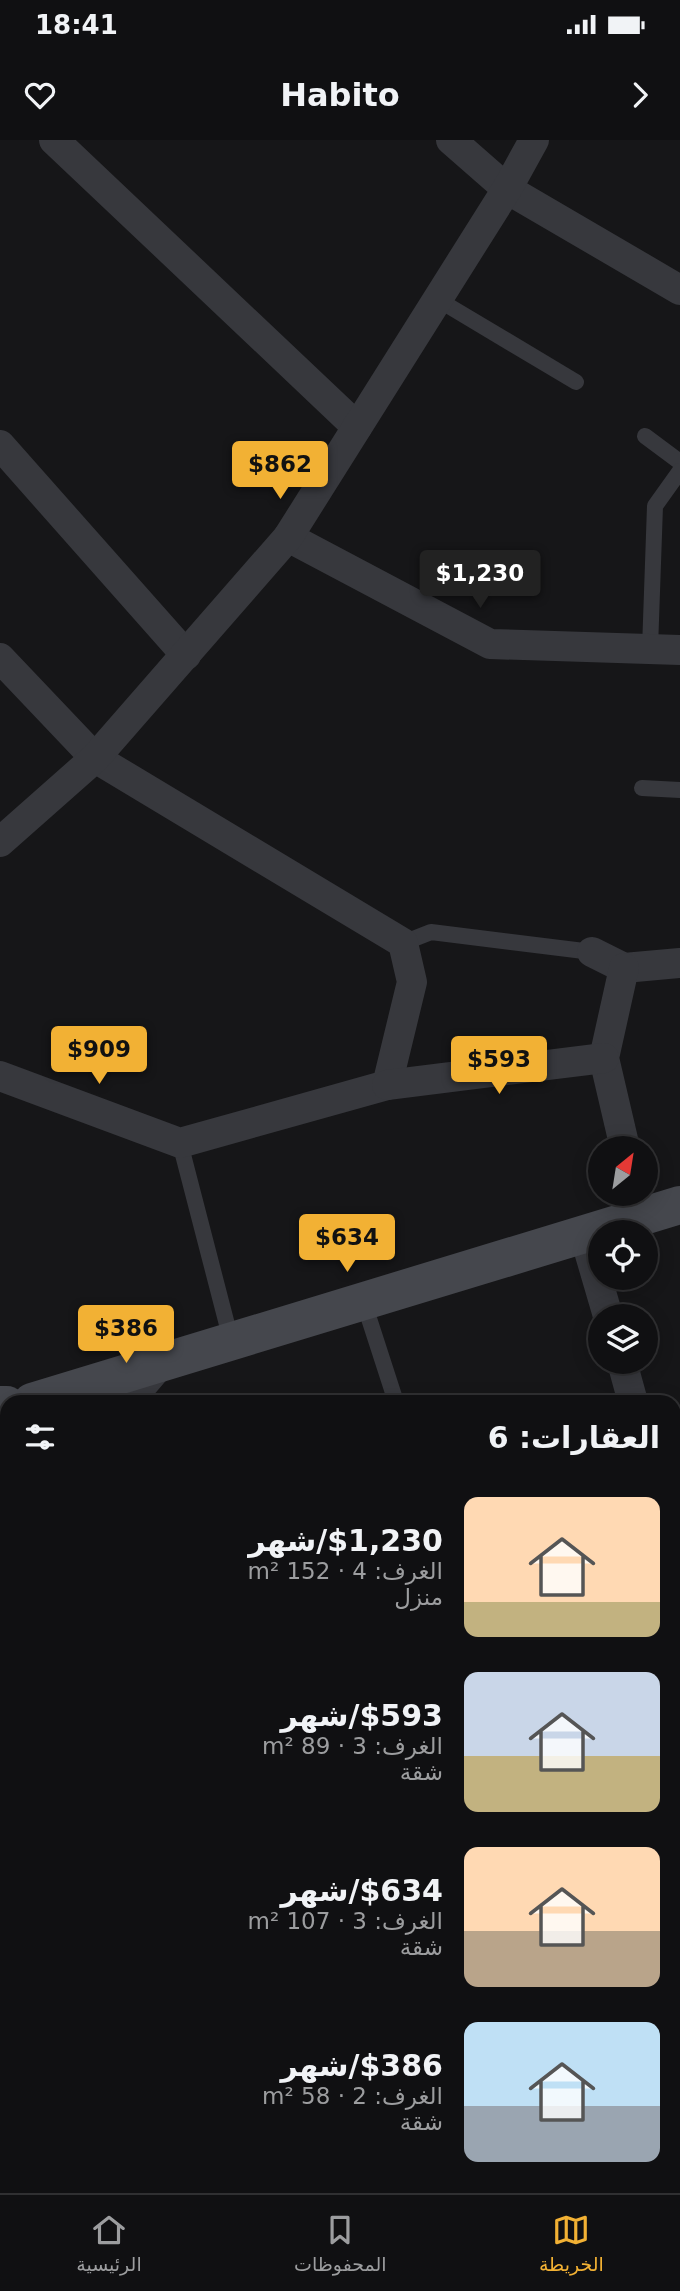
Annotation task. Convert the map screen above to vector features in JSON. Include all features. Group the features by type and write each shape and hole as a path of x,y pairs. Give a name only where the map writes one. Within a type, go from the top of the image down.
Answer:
{"street":[{"path":"54,140 357,427"},
{"path":"451,140 507,189 680,290"},
{"path":"0,842 96,758 288,537 507,189 534,140"},
{"path":"0,445 186,655"},
{"path":"288,537 490,644 680,650"},
{"path":"0,658 96,758 403,943 412,982 387,1085"},
{"path":"592,952 624,968 680,962"},
{"path":"622,1136 604,1058 624,968"},
{"path":"0,1076 180,1143 387,1085 604,1058"},
{"path":"658,1205 680,1205"},
{"path":"54,1395 584,1234 636,1206"},
{"path":"584,1234 604,1304"},
{"path":"134,1395 163,1361"},
{"path":"626,1374 632,1395"}],"lane":[{"path":"438,299 576,382"},
{"path":"645,436 680,462"},
{"path":"650,649 655,506 680,471"},
{"path":"642,788 680,790"},
{"path":"403,943 431,932 592,952"},
{"path":"180,1143 231,1340"},
{"path":"362,1300 394,1395"}]}
